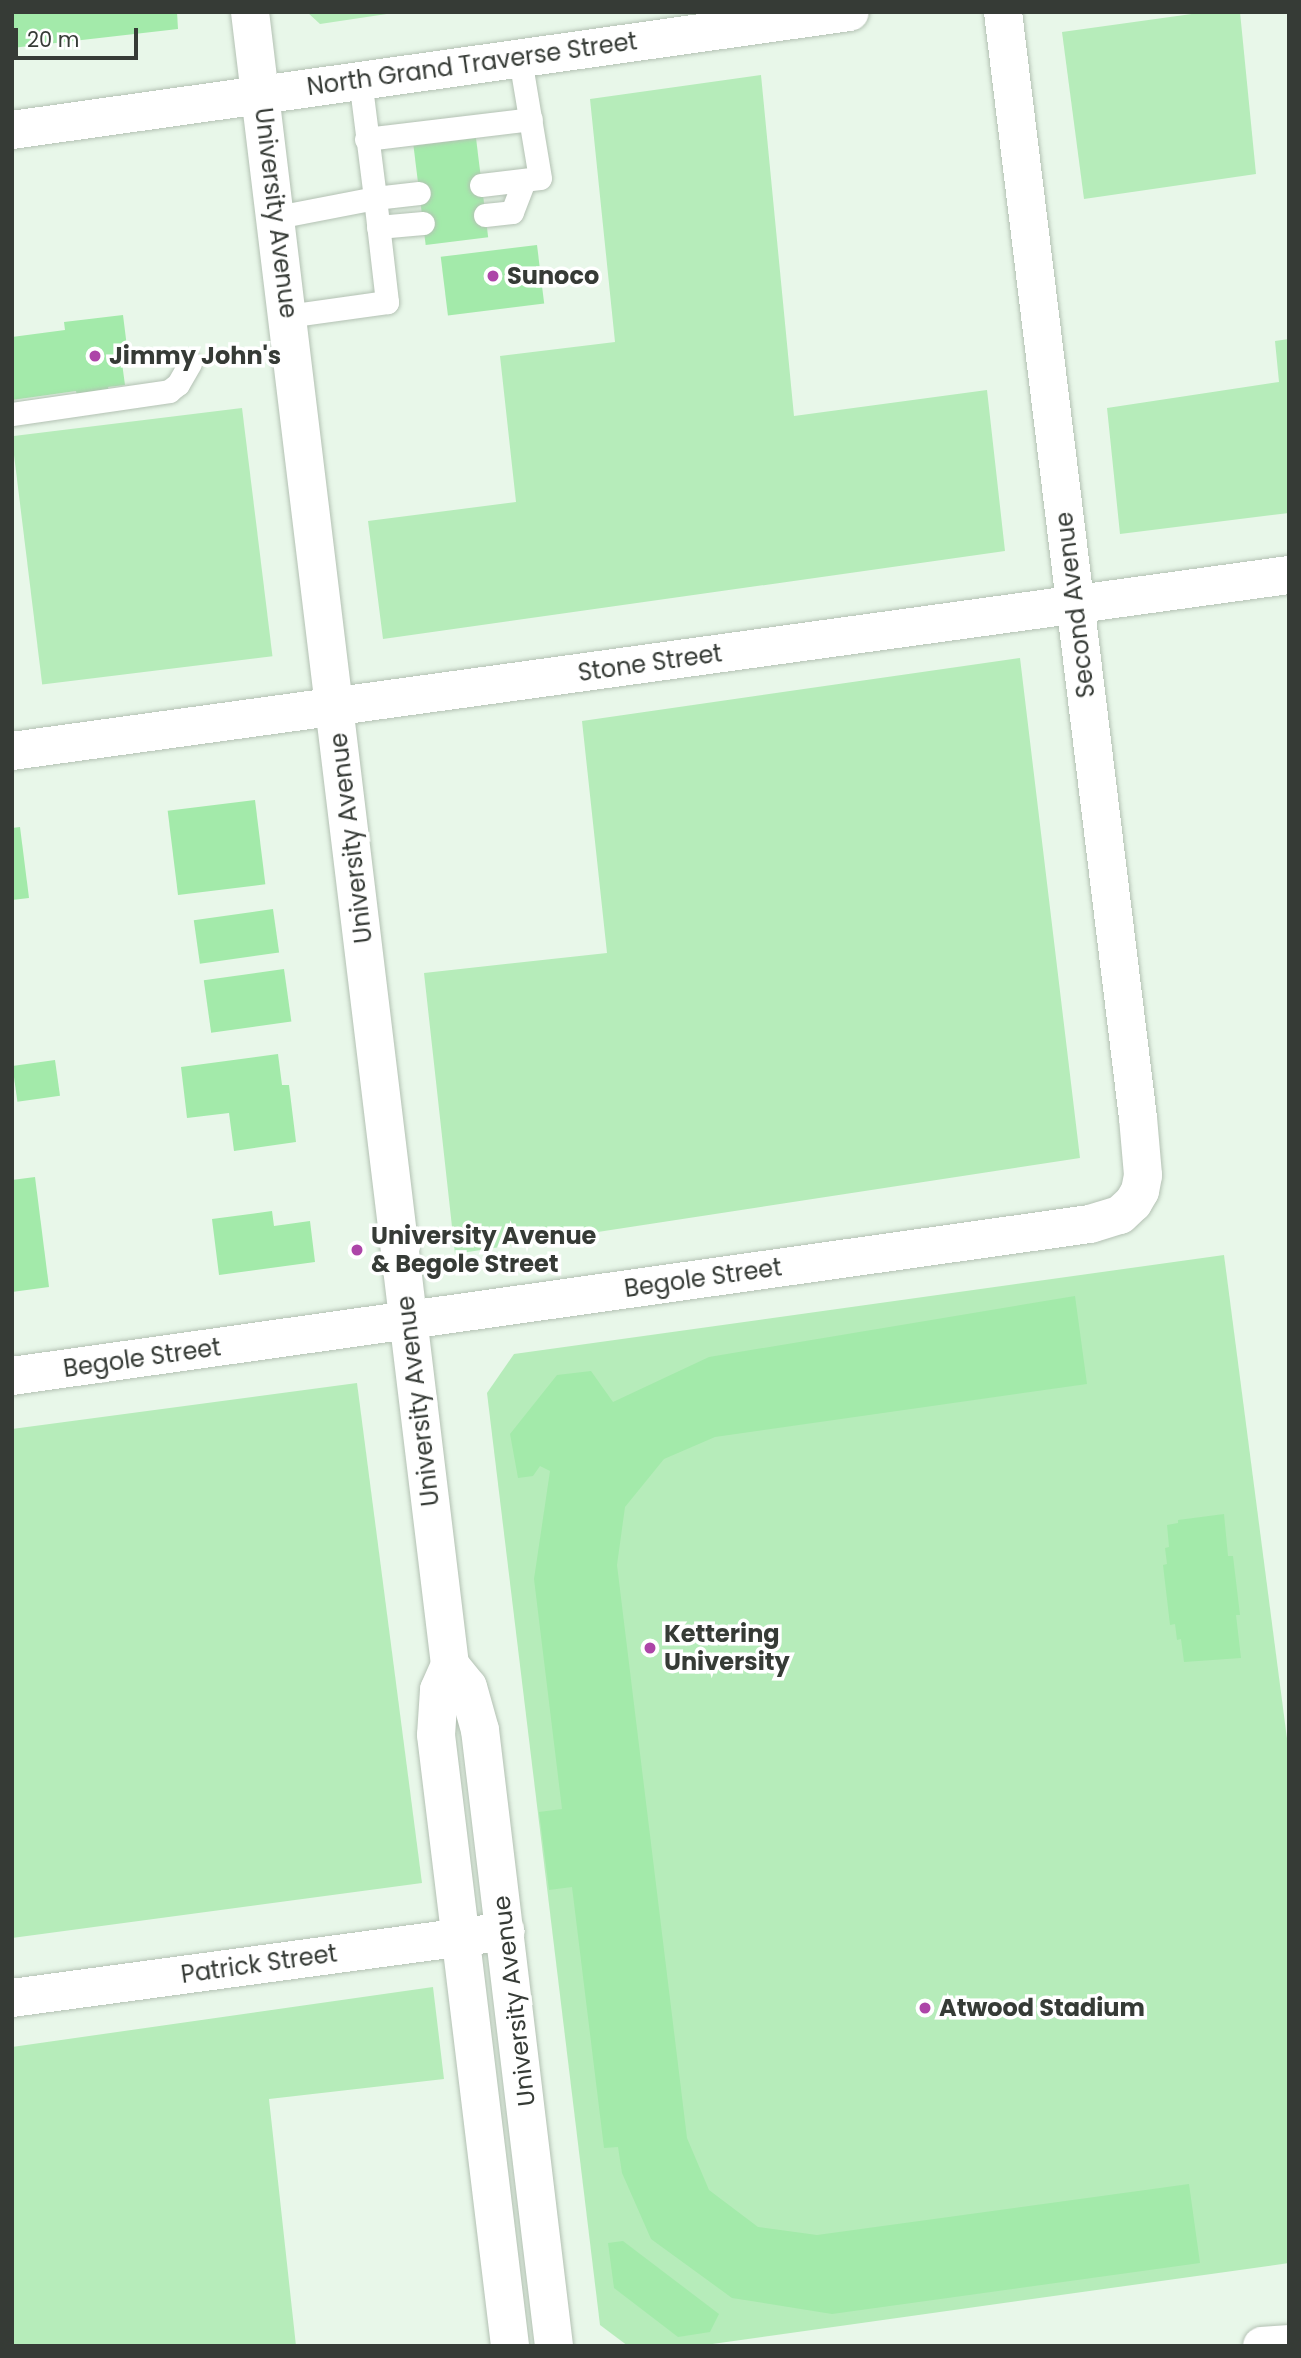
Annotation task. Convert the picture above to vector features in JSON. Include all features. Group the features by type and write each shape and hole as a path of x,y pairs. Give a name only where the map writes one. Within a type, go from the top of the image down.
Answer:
{"street":[{"name":"University Avenue","path":"250,12 277,217 450,1665 439,1690 436,1727 510,2346"},
{"name":"North Grand Traverse Street","path":"12,130 850,12"},
{"name":"Second Avenue","path":"1003,12 1138,1118 1143,1175 1136,1198"},
{"name":"Stone Street","path":"12,751 1289,575"},
{"name":"Begole Street","path":"12,1376 1090,1224 1120,1215 1136,1198"},
{"name":"University Avenue","path":"450,1665 468,1688 478,1714 554,2346"},
{"name":"Patrick Street","path":"12,1998 505,1931"},
{"path":"1262,2346 1289,2344"}],"lane":[{"path":"481,185 540,178 520,58"},
{"path":"288,316 387,302 360,79"},
{"path":"366,139 531,118"},
{"path":"485,215 512,212 524,180"},
{"path":"277,217 375,198 419,193"},
{"path":"378,227 423,223"},
{"path":"12,414 162,393 178,384 190,363"}],"green space":[{"path":"307,12 400,12 320,24"},
{"path":"1206,12 1240,12 1256,174 1084,199 1062,32"},
{"path":"761,75 794,416 987,390 1005,551 383,639 368,521 516,502 500,356 615,342 590,99"},
{"path":"1289,339 1289,513 1120,534 1107,408 1279,382 1275,341"},
{"path":"242,408 272,656 42,684 12,436"},
{"path":"1020,658 1080,1158 455,1254 424,973 607,953 582,721"},
{"name":"Atwood Stadium","path":"1224,1255 1289,1754 1289,2263 698,2346 628,2346 600,2325 487,1393 514,1354"},
{"path":"357,1383 422,1883 12,1938 12,1429"},
{"path":"433,1987 444,2079 269,2099 296,2346 12,2346 12,2047"}],"building":[{"path":"12,12 177,12 178,29 12,48"},
{"path":"476,138 488,237 426,245 413,146"},
{"path":"537,245 544,304 448,315 441,257"},
{"path":"123,315 129,363 122,363 125,385 108,387 110,398 78,402 76,391 12,400 12,337 65,330 64,322"},
{"path":"255,800 265,884 178,895 168,811"},
{"path":"20,827 29,898 12,900 12,828"},
{"path":"273,909 279,953 200,964 194,920"},
{"path":"284,969 291,1021 211,1033 204,980"},
{"path":"278,1054 282,1085 289,1085 296,1142 234,1151 229,1113 187,1118 181,1067"},
{"path":"55,1060 60,1096 17,1102 12,1066"},
{"path":"35,1177 49,1287 12,1292 12,1180"},
{"path":"272,1211 274,1226 310,1221 315,1262 219,1275 212,1219"},
{"path":"1075,1296 1087,1384 715,1437 664,1459 625,1507 617,1565 687,2138 709,2190 758,2227 817,2235 1189,2184 1200,2263 832,2314 732,2298 651,2239 622,2173 618,2147 604,2148 572,1887 549,1890 539,1812 562,1809 534,1579 550,1471 540,1466 533,1476 518,1478 510,1434 557,1375 591,1371 613,1402 709,1357"},
{"path":"1224,1514 1228,1556 1233,1556 1240,1615 1236,1615 1241,1658 1184,1662 1181,1639 1177,1640 1175,1624 1170,1625 1163,1565 1167,1564 1165,1548 1169,1547 1167,1525 1178,1523 1178,1520"},
{"path":"623,2241 719,2314 710,2332 678,2337 614,2288 608,2243"}],"place":[{"name":"Sunoco","path":"493,276"},
{"name":"Jimmy John's","path":"95,356"},
{"name":"University Avenue & Begole Street","path":"357,1250"},
{"name":"Kettering University","path":"650,1648"},
{"name":"Atwood Stadium","path":"925,2008"}]}
